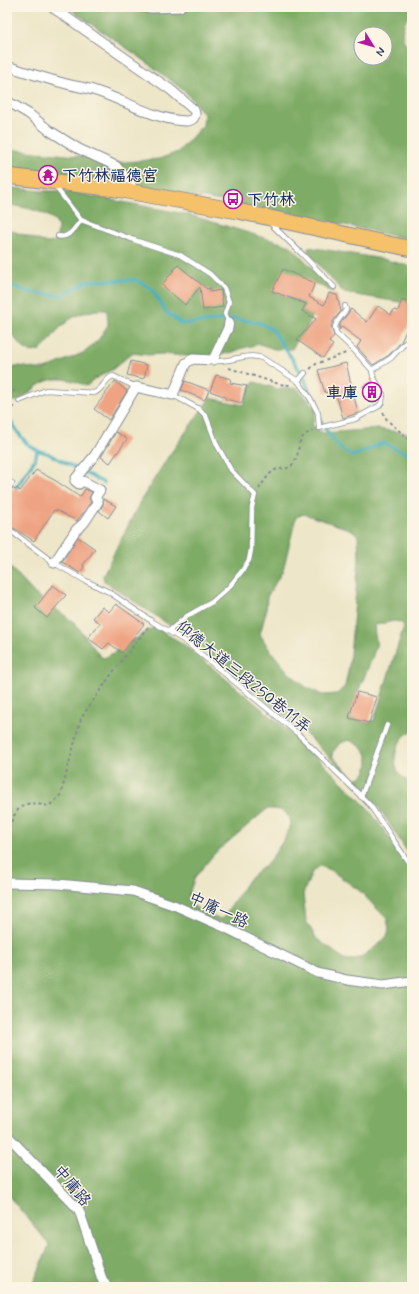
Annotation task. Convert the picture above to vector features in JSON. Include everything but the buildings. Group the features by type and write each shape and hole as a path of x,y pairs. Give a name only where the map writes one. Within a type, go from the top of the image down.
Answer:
{"main road":[{"path":"7,176 116,189 263,217 412,249"}],"street":[{"path":"7,66 63,83 93,90 163,117 188,121 195,117 196,113 194,110 171,90 52,7"},
{"path":"142,7 180,7"},
{"path":"7,101 30,114 56,134 79,148 116,166 130,183 135,193"},
{"path":"54,563 76,530 84,523 98,502 95,498 100,490 82,481 79,484 75,481 76,478 95,455 136,387 173,395 186,363 193,359 213,360 227,318"},
{"name":"中庸一路","path":"7,882 58,884 133,891 176,906 212,921 318,973 347,980 383,985 412,981"},
{"name":"中庸路","path":"7,1136 80,1210 102,1279 107,1287"}],"lane":[{"path":"52,182 81,220 180,255 210,274 224,288 229,302 227,318"},
{"path":"263,217 334,287"},
{"path":"58,236 67,236 81,220"},
{"path":"193,359 214,361 246,356 256,356 262,358 299,380 318,413 319,428 355,419 379,406 382,402 383,395 373,376 372,370 336,333 335,327 346,310 345,306"},
{"path":"372,370 391,358 412,338"},
{"path":"299,380 305,373"},
{"path":"20,401 46,390 94,393 97,392 107,379 112,376 136,387"},
{"path":"169,631 187,616 212,602 229,587 242,571 251,550 252,507 255,495 231,470 217,445 206,416 199,409 173,395"},
{"path":"7,480 12,484 7,490"},
{"name":"仰德大道三段250巷11弄","path":"7,528 54,563 109,592 153,622 185,641 297,733 370,805 412,868"},
{"path":"361,797 387,725"}],"path":[{"path":"305,373 316,364 354,350"},
{"path":"214,361 232,370 286,386 294,384 299,380"},
{"path":"379,406 387,420 412,442"},
{"path":"255,495 274,471 288,468 293,464 296,459 298,446 301,439 307,433 319,428"},
{"path":"7,832 12,819 19,808 26,804 45,806 55,802 61,794 81,718 153,622"}],"green space":[{"path":"67,7 411,7 402,32 407,47 412,47 412,240 291,213 100,180 7,167 7,149 87,157 115,163 159,159 178,152 203,125 204,114 186,92 141,58"},
{"path":"7,187 40,191 65,191 190,215 291,246 334,291 315,283 272,291 305,304 302,311 311,316 306,329 292,349 274,349 260,344 215,356 149,355 132,353 113,369 93,380 87,386 69,380 50,380 40,384 23,398 12,401 7,398 7,369 20,366 45,369 85,352 99,339 108,325 107,311 98,310 80,314 63,325 42,349 34,352 22,347 7,330 7,229 47,243 55,242 58,229 52,218 45,214 7,204"},
{"path":"308,247 383,259 412,267 412,304 344,293 308,253"},
{"path":"254,382 279,389 297,388 317,409 312,425 323,433 378,429 412,434 412,731 403,738 397,748 395,760 399,774 412,784 412,859 377,805 305,733 193,641 104,581 103,575 141,500 168,457 210,398 243,405","holes":["304,514 352,530 358,536 359,558 349,666 345,686 337,694 322,695 306,687 289,673 269,649 260,634 266,612 267,597 283,570 296,517","394,621 400,622 404,626 374,720 369,723 349,718 376,646 375,625","349,740 359,745 365,751 368,766 364,774 357,778 353,778 333,757 332,753 340,743"]},
{"path":"7,564 35,594 75,623 100,656 104,658 154,627 182,643 295,736 367,807 412,869 412,1287 31,1287 49,1245 7,1194","holes":["267,809 275,809 287,814 291,822 285,838 269,862 248,880 223,919 208,915 190,903 187,899 195,877 215,853","320,866 332,871 360,891 387,919 389,929 387,936 363,956 352,960 344,959 317,939 306,921 303,894 312,872"]}],"waterway":[{"path":"7,284 28,292 61,296 88,281 136,280 152,289 166,312 182,324 235,319 260,323 272,329 303,375 312,398"},
{"path":"7,417 23,440 33,448 47,453 104,483"},
{"path":"319,417 324,427 341,449 353,456 383,443 412,456"},
{"path":"16,488 35,459 37,452"}],"place":[{"name":"下竹林福德宮","path":"48,175"},
{"name":"下竹林","path":"233,199"},
{"name":"車庫","path":"372,392"}]}
